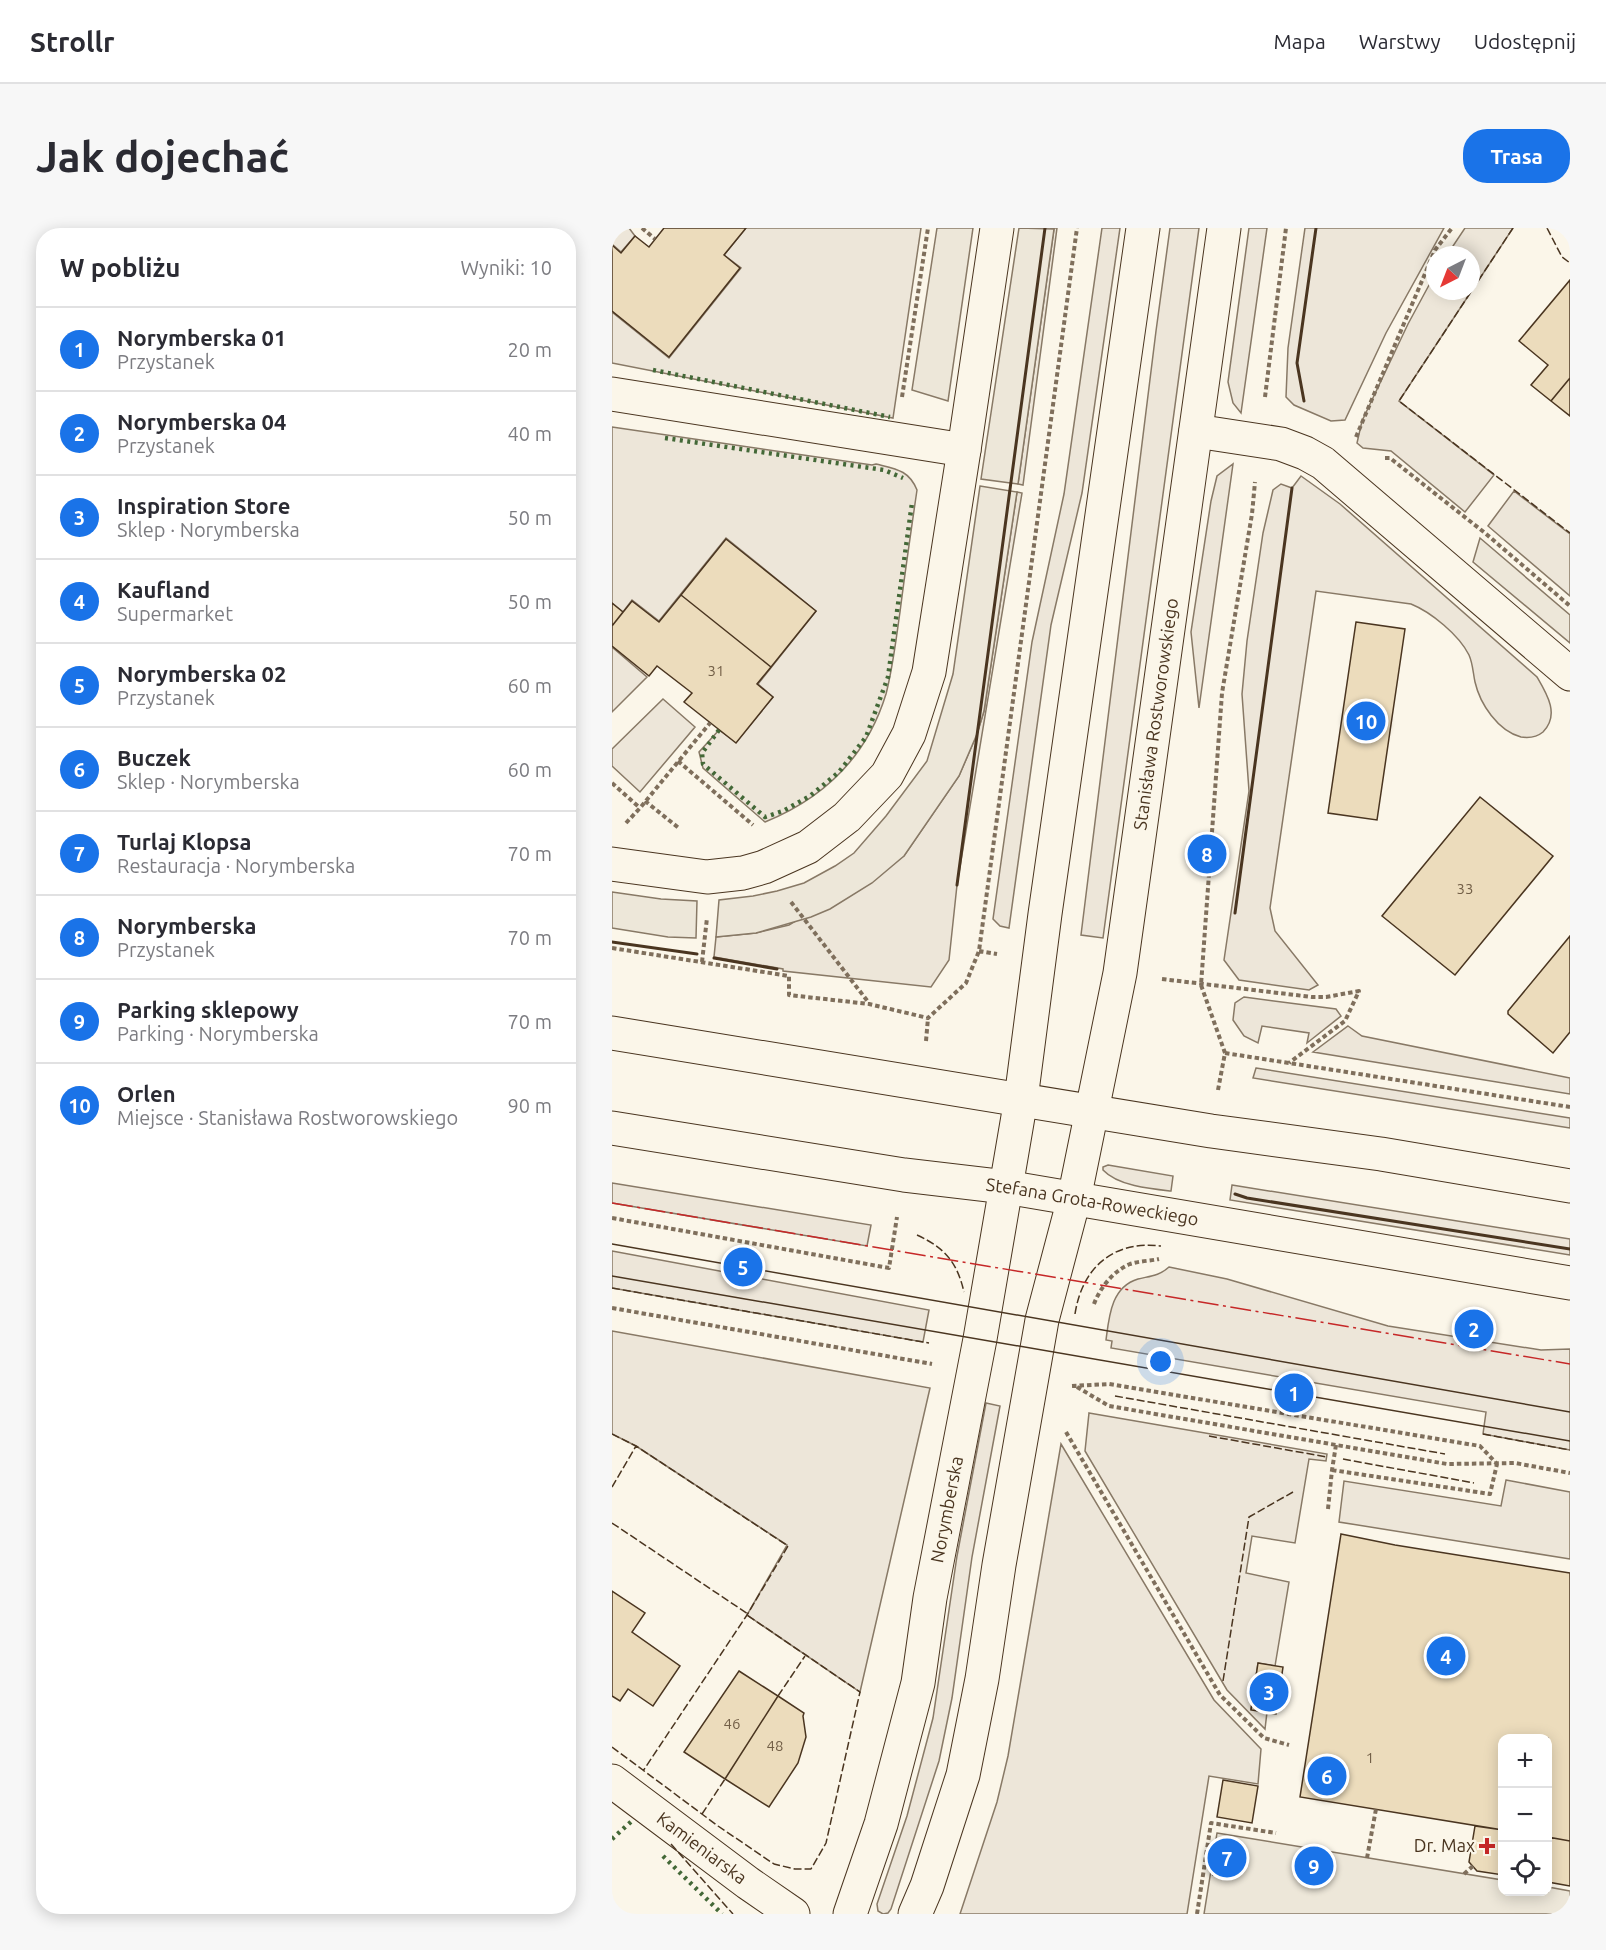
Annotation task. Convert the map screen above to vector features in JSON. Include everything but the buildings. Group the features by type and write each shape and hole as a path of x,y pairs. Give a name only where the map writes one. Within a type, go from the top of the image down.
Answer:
{"main road":[{"path":"612,864 707,877 743,873 764,867 808,847 847,817 887,775 909,734 928,672 997,228"},
{"path":"1021,1099 1048,891 1143,228"},
{"name":"Stanisława Rostworowskiego","path":"1074,1199 1120,973 1224,228"},
{"path":"612,394 964,450"},
{"path":"1196,431 1287,446 1323,463 1570,674"},
{"path":"612,1034 1222,1132 1381,1154 1570,1186"},
{"name":"Norymberska","path":"850,1914 881,1824 918,1683 930,1598 980,1339 1021,1099"},
{"name":"Stefana Grota-Roweckiego","path":"612,1128 903,1175 1006,1187 1570,1283"},
{"path":"915,1914 927,1886 963,1775 982,1679 1038,1339 1074,1199"},
{"name":"Kamieniarska","path":"612,1781 793,1914"}],"path":[{"path":"642,228 655,239"},
{"path":"902,399 928,228"},
{"path":"612,948 789,976 789,995 869,1004 928,1018 966,983 979,951 1077,228"},
{"path":"1264,403 1286,228"},
{"path":"1352,447 1436,250 1452,228"},
{"path":"1221,1075 1226,1053 1201,985 1222,693 1252,514 1256,474"},
{"path":"612,783 640,808 710,723"},
{"path":"678,761 760,831"},
{"path":"645,801 681,830"},
{"path":"764,867 869,1004"},
{"path":"702,962 705,941"},
{"path":"979,951 1006,955"},
{"path":"1167,980 1312,997 1359,991 1345,1021 1289,1063"},
{"path":"1226,1053 1570,1107"},
{"path":"612,1218 889,1268"},
{"path":"1092,1308 1100,1291 1114,1275 1129,1264 1170,1259"},
{"path":"612,1308 938,1365"},
{"path":"1076,1387 1078,1377"},
{"path":"1076,1387 1109,1384 1479,1446 1497,1464"},
{"path":"1076,1387 1108,1406 1447,1464 1515,1463 1570,1473"},
{"path":"1065,1430 1220,1695 1264,1738 1289,1744"},
{"path":"1328,1509 1336,1444"},
{"path":"1332,1470 1490,1494 1497,1464"},
{"path":"1367,1858 1376,1809"},
{"path":"1197,1914 1211,1823 1276,1833"},
{"path":"1464,1874 1473,1866"}],"shaded area":[{"path":"612,228 629,228 635,236 621,252 612,244"},
{"path":"746,228 921,228 893,418 612,363 612,312 669,358 741,268 724,255"},
{"path":"937,228 973,228 948,401 912,390"},
{"path":"1019,228 1054,229 1018,484 981,479"},
{"path":"1050,228 1057,228 1023,485 1018,484 1054,229"},
{"path":"1102,228 1120,228 1082,493 1051,625 1009,928 1000,926 993,919 1032,642 1064,494"},
{"path":"1170,228 1199,228 1103,938 1081,935"},
{"path":"1249,228 1267,228 1241,413 1233,403 1228,382"},
{"path":"1305,228 1444,228 1434,246 1426,246 1426,261 1386,333 1345,420 1331,421 1294,405 1286,397 1288,348"},
{"path":"1465,228 1513,228 1480,278 1480,246 1453,246"},
{"path":"1426,291 1426,300 1466,300 1399,401 1494,475 1465,512 1391,451 1363,448 1357,443 1362,421"},
{"path":"612,427 876,464 906,474 917,490 892,663 886,694 878,716 855,755 840,772 806,801 765,822 703,768 699,752 719,730 736,742 773,697 758,684 816,611 726,538 659,621 632,600 623,612 612,603"},
{"path":"1233,464 1199,708 1191,632 1211,501 1217,476"},
{"path":"1301,476 1340,504 1537,677 1548,697 1551,712 1551,719 1541,734 1521,737 1513,734 1491,715 1477,690 1470,658 1464,647 1436,618 1411,604 1316,591 1270,908 1275,931 1318,985 1309,990 1239,980 1224,960 1249,791 1242,694 1247,641 1263,533 1273,490 1281,484 1292,488"},
{"path":"980,486 1017,492 984,711 959,776 904,856 872,883 830,909 811,917 756,933 716,937 719,900 777,891 804,883 835,866 854,853 886,816 927,761 953,674"},
{"path":"1514,491 1570,534 1570,596 1488,526"},
{"path":"1017,492 1022,493 957,885 949,960 931,987 783,971 783,969 714,957 716,937 756,933 789,925 904,856 959,776 984,711"},
{"path":"1480,538 1570,615 1570,643 1473,562"},
{"path":"612,647 647,677 612,712"},
{"path":"663,699 695,727 640,792 612,766 612,749"},
{"path":"612,892 661,899 697,901 696,938 668,937 612,928"},
{"path":"1244,997 1336,1009 1341,1016 1307,1043 1309,1033 1262,1026 1258,1043 1244,1036 1233,1020 1235,1003"},
{"path":"1348,1026 1362,1036 1570,1078 1570,1094 1313,1052"},
{"path":"1256,1068 1570,1118 1570,1128 1253,1078"},
{"path":"1108,1165 1173,1176 1171,1191 1135,1186 1117,1180 1103,1170 1103,1167"},
{"path":"612,1183 871,1225 867,1246 612,1203"},
{"path":"1232,1185 1570,1239 1570,1255 1230,1200"},
{"path":"612,1251 929,1310 923,1342 612,1288"},
{"path":"1169,1267 1227,1279 1388,1326 1541,1350 1570,1349 1570,1450 1483,1434 1486,1412 1111,1348 1112,1341 1106,1340 1110,1313 1122,1289 1129,1283 1158,1274"},
{"path":"612,1331 930,1388 860,1692 747,1615 787,1545 636,1446 612,1434"},
{"path":"986,1403 1000,1406 972,1557 952,1698 939,1761 891,1909 888,1913 883,1914 878,1911 877,1904 907,1816 933,1718 957,1556"},
{"path":"1089,1413 1327,1454 1326,1461 1309,1459 1295,1543 1252,1536 1246,1573 1289,1582 1275,1666 1258,1663 1251,1709 1267,1712 1265,1729 1227,1690 1085,1451"},
{"path":"1061,1444 1214,1700 1261,1749 1258,1784 1209,1776 1187,1914 960,1914 997,1802 1008,1756"},
{"path":"1506,1480 1570,1492 1570,1559 1339,1522 1344,1481 1501,1506"},
{"path":"1217,1833 1498,1879 1498,1896 1552,1896 1552,1888 1570,1891 1570,1914 1204,1914"}],"tram line":[{"path":"612,1244 1570,1412"},
{"path":"612,1276 1570,1441"}],"hedge":[{"path":"653,370 890,417"},
{"path":"665,438 884,470 903,478"},
{"path":"719,730 702,753 703,764 765,817 783,811 810,796 839,772 866,737 888,677 912,503"},
{"path":"612,1839 634,1819"},
{"path":"663,1856 722,1914"}],"fence":[{"path":"1513,228 1399,401 1570,533"},
{"path":"1547,228 1562,257 1570,263"},
{"path":"917,1235 935,1245 948,1257 958,1272 964,1292"},
{"path":"1075,1314 1085,1283 1103,1260 1128,1248 1144,1245 1161,1246"},
{"path":"612,1288 929,1343"},
{"path":"1115,1396 1445,1454"},
{"path":"612,1434 636,1446 788,1546 747,1615 643,1771"},
{"path":"1483,1434 1570,1450"},
{"path":"1209,1436 1327,1457"},
{"path":"612,1487 636,1446"},
{"path":"1343,1459 1474,1483"},
{"path":"1223,1681 1249,1517 1293,1492"},
{"path":"612,1523 748,1614"},
{"path":"612,1747 718,1826 774,1864 795,1869 811,1869 826,1843 860,1692 747,1615"},
{"path":"778,1696 805,1656"},
{"path":"702,1814 725,1779"},
{"path":"671,1844 733,1914"}],"wall":[{"path":"957,885 1045,228"},
{"path":"1304,401 1297,363 1316,228"},
{"path":"1235,913 1292,488"},
{"path":"612,942 697,954"},
{"path":"714,958 777,969"},
{"path":"1235,1194 1247,1198 1570,1249"}],"power":[{"path":"612,1203 1570,1364"}],"place":[{"name":"Orlen","path":"1366,721"},
{"name":"Norymberska","path":"1207,854"},
{"name":"Norymberska 02","path":"743,1267"},
{"name":"Norymberska 04","path":"1474,1329"},
{"name":"Norymberska 01","path":"1294,1393"},
{"name":"Kaufland","path":"1446,1656"},
{"name":"Inspiration Store","path":"1269,1692"},
{"name":"Buczek","path":"1327,1776"},
{"name":"Dr. Max","path":"1487,1846"},
{"name":"Turlaj Klopsa","path":"1227,1858"},
{"name":"Parking sklepowy","path":"1314,1866"}]}
